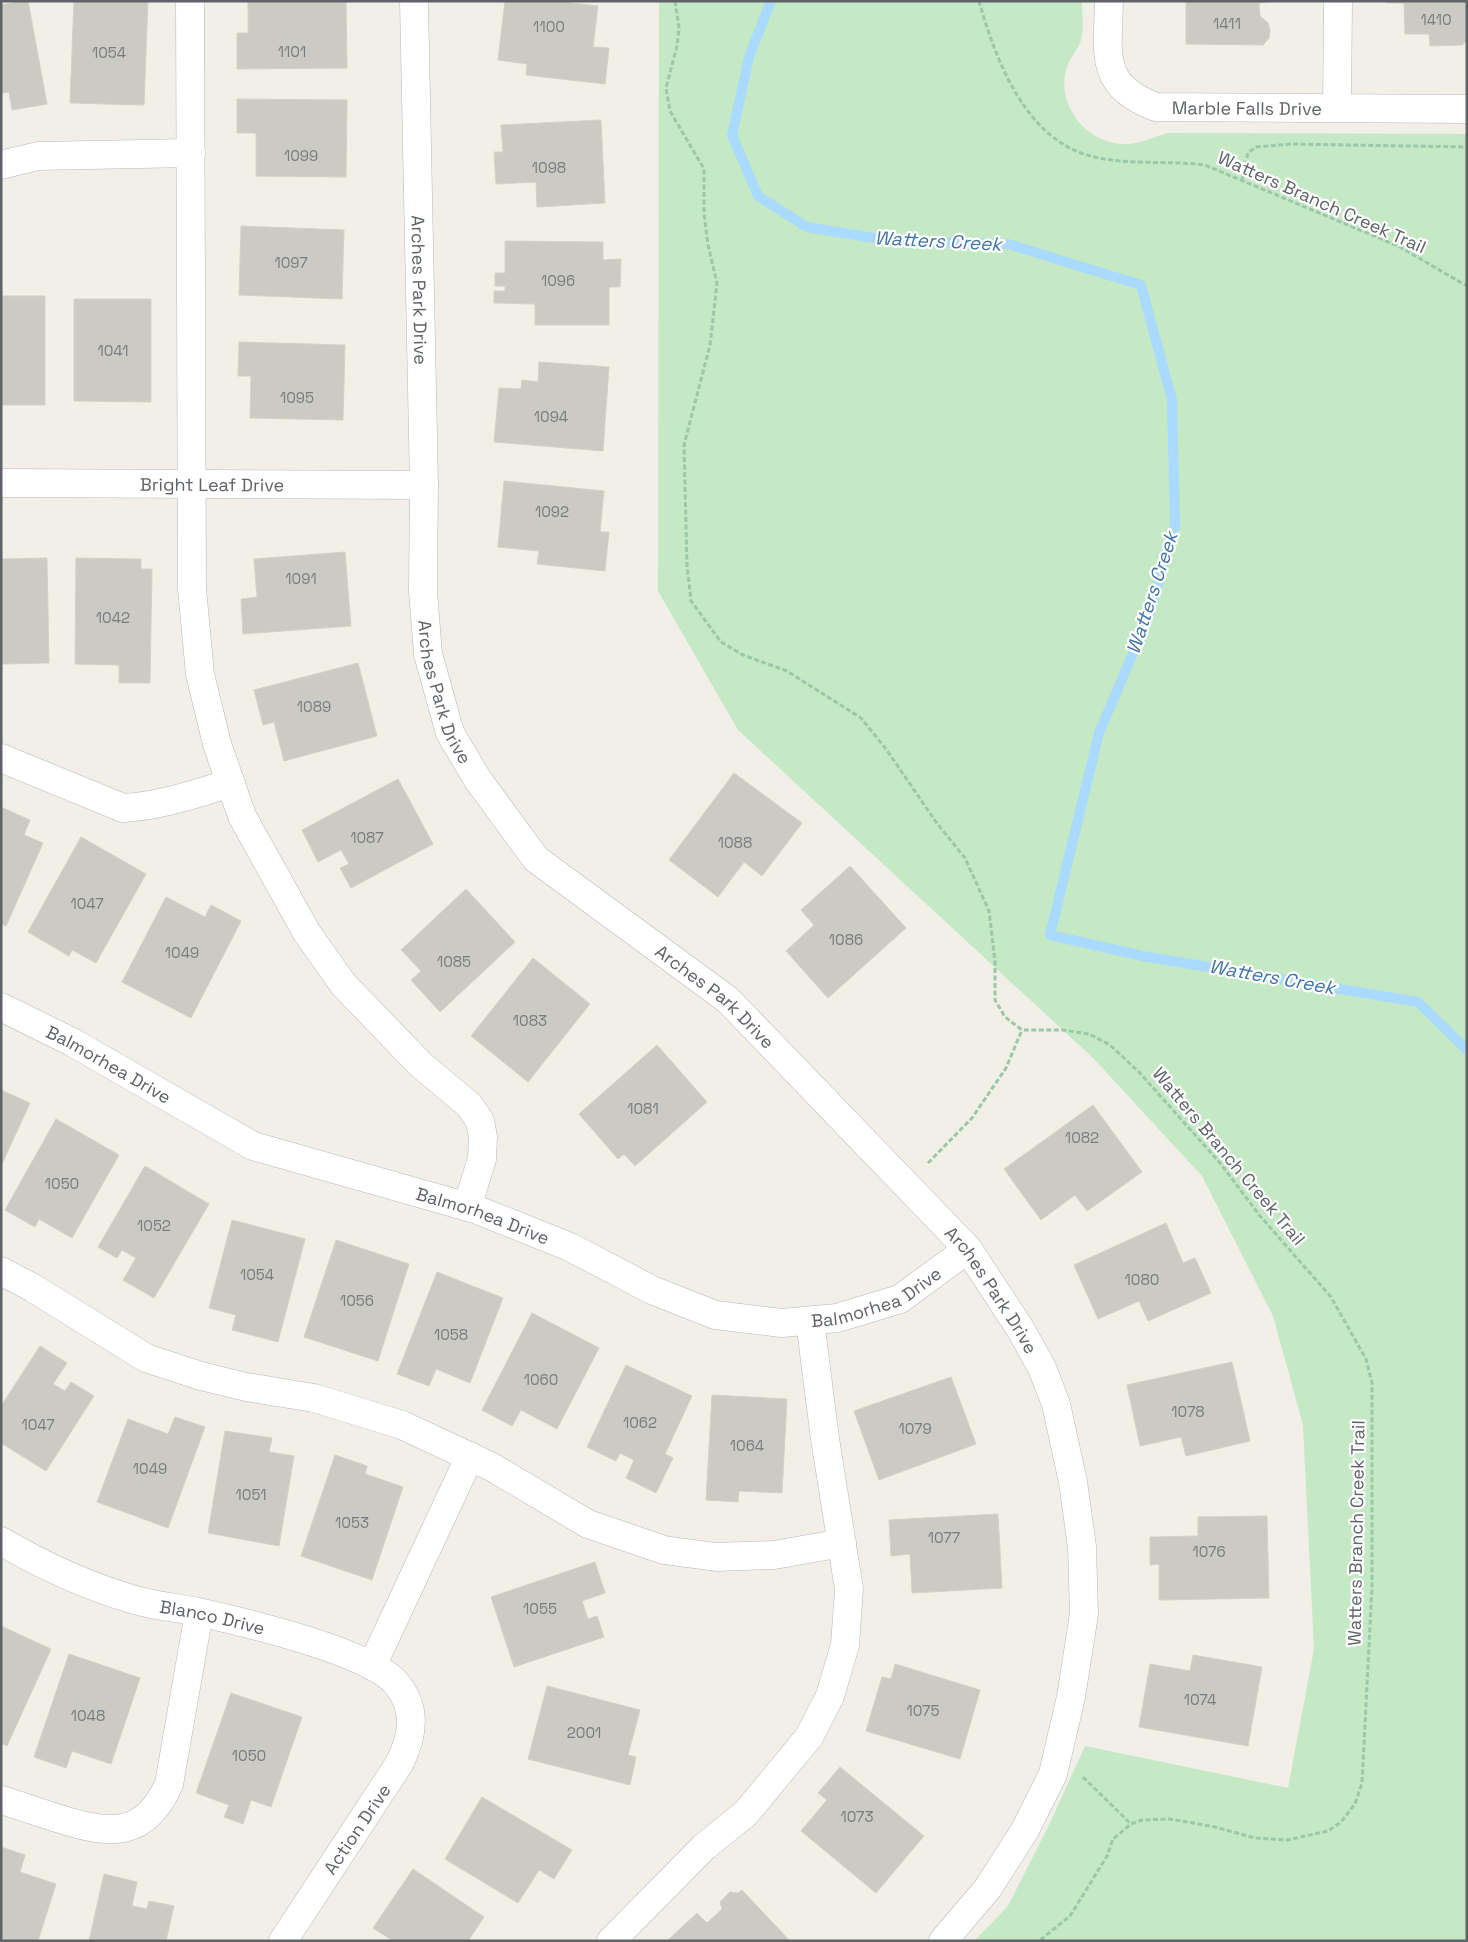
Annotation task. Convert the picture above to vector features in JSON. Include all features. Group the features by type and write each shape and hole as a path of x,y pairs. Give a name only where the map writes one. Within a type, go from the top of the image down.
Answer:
{"street":[{"path":"190,1 192,589 200,674 217,744 242,816 307,933 343,984 420,1064 469,1105 480,1121 483,1137 482,1159 467,1207"},
{"name":"Arches Park Drive","path":"414,1 424,485 423,591 428,654 450,733 478,780 536,858 728,1000 968,1248 1021,1330 1042,1368 1056,1404 1072,1482 1082,1547 1084,1614 1079,1654 1053,1774 1025,1830 988,1888 943,1941"},
{"name":"Marble Falls Drive","path":"1109,1 1108,62 1115,78 1126,92 1140,101 1156,107 1467,109"},
{"path":"1337,108 1338,1"},
{"path":"1,164 38,156 191,153"},
{"name":"Bright Leaf Drive","path":"1,483 424,485"},
{"path":"1,758 123,808 142,807 176,800 231,783"},
{"name":"Balmorhea Drive","path":"1,1007 72,1042 253,1146 467,1207 570,1247 652,1290 715,1315 782,1323 837,1318 900,1299 968,1248"},
{"path":"1,1271 33,1288 146,1358 201,1376 237,1385 314,1398 402,1426 492,1467 588,1524 664,1550 716,1557 774,1555 842,1543"},
{"path":"611,1941 704,1847 746,1813 809,1737 830,1696 845,1645 849,1589 825,1440 810,1321"},
{"path":"372,1666 470,1456"},
{"name":"Blanco Drive","path":"1,1540 81,1583 138,1601 199,1613 274,1632 342,1653 372,1666 396,1683 407,1702 409,1710"},
{"path":"1,1800 88,1828 108,1831 128,1828 146,1818 160,1803 169,1784 199,1613"},
{"name":"Action Drive","path":"282,1941 399,1764 409,1745 412,1723 409,1710"}],"path":[{"path":"675,1 679,28 666,88 670,111 704,169 704,213 708,245 717,283 710,345 684,445 687,565 691,601 721,642 743,655 787,671 860,718 886,749 936,822 965,858 989,911 995,962 995,1000 1005,1017 1022,1030 1006,1068 972,1118 933,1160 904,1183"},
{"name":"Watters Branch Creek Trail","path":"979,1 1001,63 1021,102 1042,128 1061,143 1086,154 1114,159 1204,165 1398,246 1467,286"},
{"path":"1242,180 1248,153 1256,147 1291,144 1467,147"},
{"name":"Watters Branch Creek Trail","path":"1022,1030 1063,1030 1089,1034 1110,1045 1139,1072 1220,1163 1260,1216 1331,1297 1366,1359 1372,1383 1372,1587 1362,1783 1355,1804 1341,1822 1328,1831 1288,1840 1255,1838 1215,1827 1170,1819 1142,1820 1131,1824"},
{"path":"1039,1941 1070,1916 1107,1856 1113,1839 1131,1824 1058,1752"}],"green space":[{"path":"659,1 1082,1 1082,36 1080,44 1068,63 1065,74 1066,98 1071,110 1086,129 1108,141 1132,144 1168,133 1467,134 1467,1941 974,1941 1008,1906 1050,1823 1085,1746 1288,1788 1314,1649 1303,1425 1273,1316 1202,1176 1093,1058 738,730 658,591"}],"building":[{"path":"28,1 47,104 12,110 9,92 1,93 1,5"},
{"path":"74,1 148,1 144,105 70,103"},
{"path":"248,1 346,1 347,68 237,69 237,33 248,33"},
{"path":"505,1 556,1 598,6 593,47 609,48 605,84 526,75 527,64 498,60"},
{"path":"1186,1 1276,1 1259,3 1260,16 1268,23 1270,30 1269,38 1263,45 1186,44"},
{"path":"1387,1 1467,1 1467,43 1463,43 1463,45 1430,46 1429,34 1405,34 1404,3 1387,3"},
{"path":"237,99 347,100 346,177 256,176 256,133 237,133"},
{"path":"601,120 605,203 537,207 536,182 496,184 494,152 503,152 501,125"},
{"path":"241,226 344,230 342,299 239,295"},
{"path":"505,241 603,242 603,260 621,259 620,287 609,287 609,325 535,325 535,304 494,303 494,291 505,291 505,286 495,286 495,273 505,273"},
{"path":"1,296 45,296 45,405 1,405"},
{"path":"74,299 151,299 151,402 74,401"},
{"path":"239,342 345,345 343,420 250,418 251,376 238,376"},
{"path":"539,362 609,367 603,451 494,442 499,388 521,389 522,380 538,382"},
{"path":"504,481 604,491 600,532 609,532 605,571 537,564 539,551 498,547"},
{"path":"345,552 351,626 243,634 241,599 257,597 254,559"},
{"path":"47,558 49,663 1,664 1,559"},
{"path":"76,558 141,559 141,569 152,569 150,683 119,683 119,665 75,664"},
{"path":"358,663 377,736 284,761 274,722 263,725 254,690"},
{"path":"734,773 802,823 762,876 744,862 718,897 669,860"},
{"path":"398,779 433,844 351,888 340,868 349,864 341,850 318,862 302,830"},
{"path":"1,807 30,820 24,835 43,843 6,926 1,924"},
{"path":"81,837 146,874 96,963 72,950 69,956 28,932"},
{"path":"850,866 906,928 828,998 786,951 814,925 801,910"},
{"path":"466,889 515,942 440,1012 411,980 421,971 401,950"},
{"path":"166,897 205,917 211,905 241,921 191,1018 122,982"},
{"path":"533,958 590,1004 528,1082 471,1036"},
{"path":"657,1045 707,1102 635,1166 624,1154 618,1159 579,1114"},
{"path":"1,1090 30,1103 1,1166"},
{"path":"1093,1105 1142,1172 1087,1211 1075,1195 1041,1220 1004,1169"},
{"path":"56,1119 119,1155 72,1238 39,1219 35,1227 5,1210"},
{"path":"145,1166 209,1204 154,1298 123,1280 136,1258 122,1250 117,1258 98,1247"},
{"path":"232,1220 305,1239 278,1342 232,1330 236,1315 209,1308"},
{"path":"1166,1223 1183,1263 1195,1258 1211,1293 1148,1321 1139,1301 1098,1319 1074,1265"},
{"path":"336,1240 409,1264 378,1361 304,1337"},
{"path":"437,1272 503,1298 470,1383 436,1369 429,1386 397,1374"},
{"path":"532,1313 599,1348 557,1429 521,1410 512,1426 482,1410"},
{"path":"40,1346 67,1363 53,1384 65,1391 71,1382 94,1396 46,1471 1,1443 1,1406"},
{"path":"1232,1362 1250,1441 1186,1456 1181,1437 1140,1446 1127,1385"},
{"path":"626,1365 692,1396 665,1454 673,1458 656,1493 626,1478 634,1460 620,1453 616,1461 587,1447"},
{"path":"951,1377 976,1444 879,1480 854,1411"},
{"path":"712,1395 787,1399 782,1493 739,1491 738,1502 706,1500"},
{"path":"175,1417 205,1427 168,1528 97,1502 128,1419 168,1434"},
{"path":"225,1431 272,1438 269,1452 294,1456 279,1546 208,1533"},
{"path":"335,1455 367,1466 365,1474 403,1487 372,1580 301,1556"},
{"path":"998,1514 1002,1588 912,1593 910,1554 891,1556 889,1520"},
{"path":"1267,1516 1269,1598 1159,1600 1159,1564 1150,1565 1150,1537 1198,1536 1198,1517"},
{"path":"595,1562 605,1593 582,1601 588,1619 597,1616 604,1637 514,1667 491,1597"},
{"path":"1,1626 51,1649 7,1746 1,1743"},
{"path":"69,1654 140,1678 111,1764 72,1751 66,1768 34,1757"},
{"path":"1193,1655 1262,1667 1248,1746 1139,1727 1150,1664 1190,1671"},
{"path":"895,1664 980,1690 960,1759 866,1731 882,1677 891,1679"},
{"path":"547,1686 640,1710 628,1755 636,1757 630,1785 528,1759"},
{"path":"231,1693 302,1717 271,1807 251,1800 243,1824 224,1817 229,1805 196,1793"},
{"path":"840,1767 924,1836 876,1893 801,1831 827,1800 818,1793"},
{"path":"482,1797 572,1850 554,1879 539,1870 518,1903 445,1859"},
{"path":"1,1847 25,1855 20,1872 56,1884 38,1941 1,1941"},
{"path":"413,1869 484,1917 468,1941 393,1941 373,1928"},
{"path":"104,1874 137,1882 132,1906 147,1909 149,1901 174,1906 166,1941 89,1941"},
{"path":"742,1890 790,1941 667,1941 697,1913 707,1923 722,1909 720,1902 730,1892 738,1893"}],"waterway":[{"name":"Watters Creek","path":"771,1 749,57 732,135 758,196 807,227 892,241 1008,244 1141,285 1172,400 1175,525 1148,618 1099,733 1050,935 1143,956 1418,1002 1467,1050"}]}
